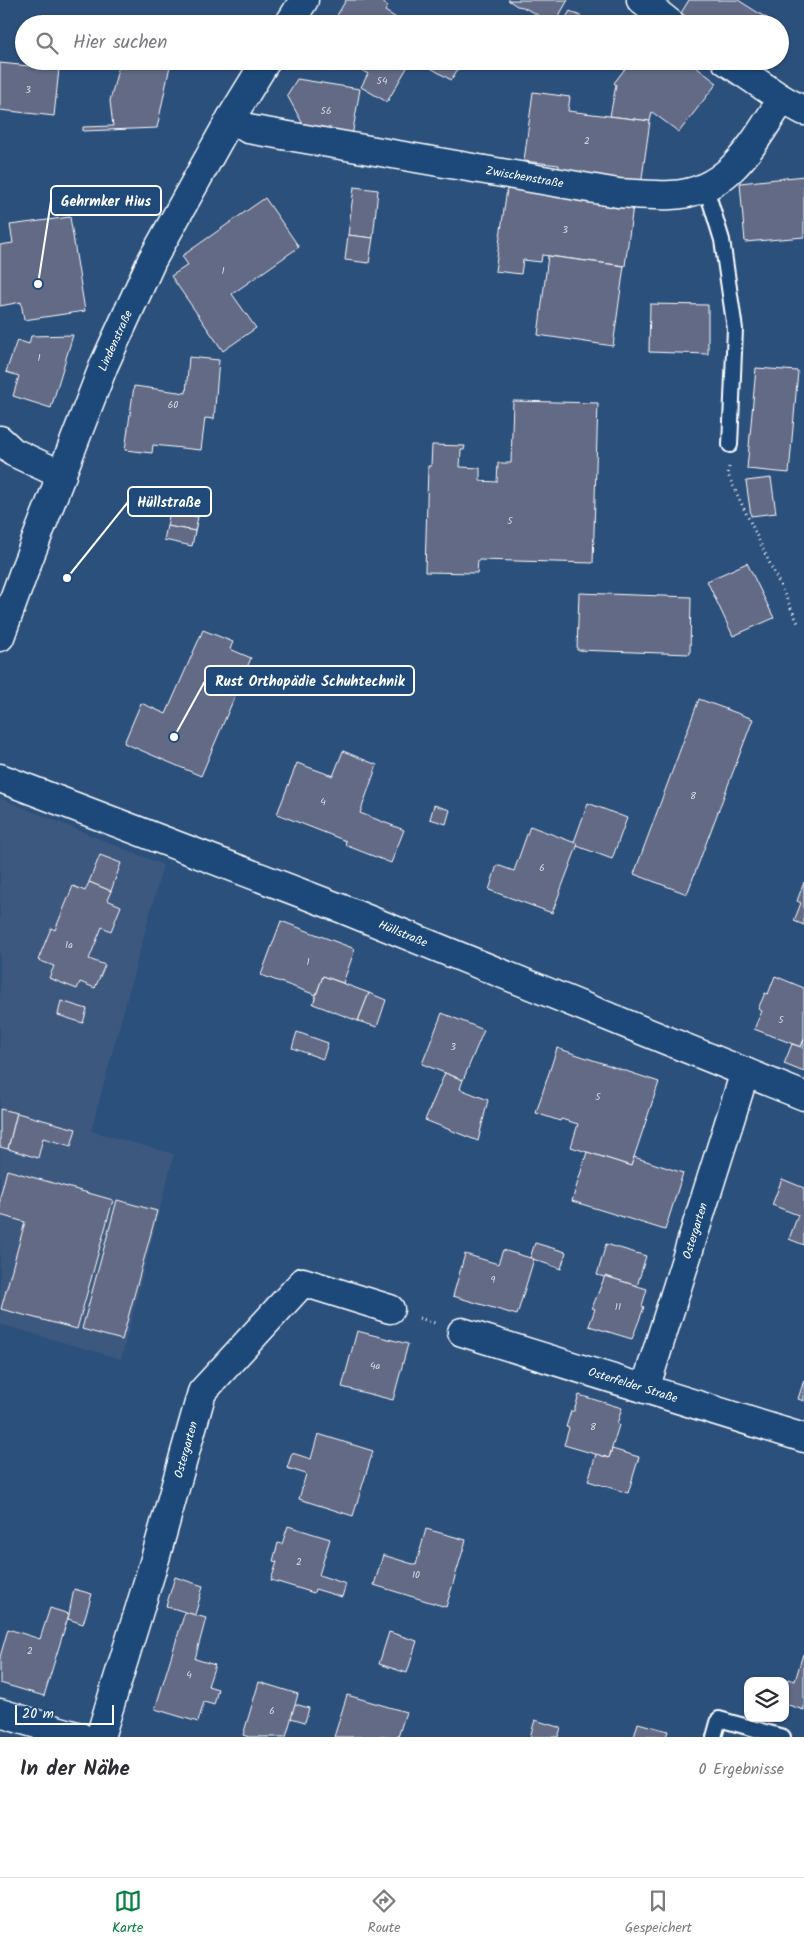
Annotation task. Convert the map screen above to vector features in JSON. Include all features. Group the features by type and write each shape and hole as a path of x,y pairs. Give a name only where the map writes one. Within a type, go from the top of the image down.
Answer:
{"street":[{"path":"295,15 304,0"},
{"path":"641,0 659,15"},
{"name":"Lindenstraße","path":"2,627 104,365 152,260 230,118 260,70"},
{"path":"740,70 793,105"},
{"name":"Zwischenstraße","path":"230,118 248,130 618,193 673,195 706,188 729,171 793,105"},
{"path":"0,440 13,452 62,475"},
{"name":"Hüllstraße","path":"0,778 340,908 804,1096"},
{"name":"Ostergarten","path":"645,1389 745,1072"},
{"name":"Ostergarten","path":"100,1737 155,1559 202,1392 302,1282 390,1309"},
{"name":"Osterfelder Straße","path":"462,1332 804,1438"},
{"path":"0,1713 80,1737"}],"lane":[{"path":"706,188 722,240 735,329 730,445"},
{"path":"714,1737 719,1719 783,1737"}],"path":[{"path":"730,445 728,475 798,623"},
{"path":"390,1309 462,1332"}],"shaded area":[{"path":"0,798 163,865 91,1131 174,1154 121,1359 0,1324"}],"building":[{"path":"346,0 379,0 388,6 385,11 391,15 337,15"},
{"path":"508,0 568,0 559,15 538,15"},
{"path":"689,0 738,0 762,15 684,15 681,13"},
{"path":"570,11 578,15 568,15"},
{"path":"0,63 15,65 15,70 59,70 54,116 0,110"},
{"path":"118,70 169,70 157,128 83,131 83,127 113,126 110,101"},
{"path":"361,70 406,70 387,102 361,87 368,74"},
{"path":"434,70 457,70 451,80"},
{"path":"624,70 700,70 717,83 679,132 652,112 650,121 610,116 616,85 614,83"},
{"path":"297,79 360,89 352,136 305,128 287,95"},
{"path":"533,92 570,97 568,111 650,121 641,185 558,174 559,165 524,161"},
{"path":"804,176 804,237 745,242 740,183"},
{"path":"354,187 378,190 373,238 348,235"},
{"path":"507,189 633,206 625,266 542,255 541,262 523,260 521,274 495,271"},
{"path":"265,198 299,247 232,294 256,328 223,351 171,276 188,265 182,256"},
{"path":"70,217 85,311 24,320 21,302 0,306 0,245 13,243 10,225"},
{"path":"348,235 373,238 369,263 345,260"},
{"path":"548,256 624,266 613,346 538,335"},
{"path":"650,304 708,305 708,354 649,352"},
{"path":"73,335 51,408 13,396 19,376 6,372 17,340 29,344 31,336"},
{"path":"189,357 219,360 214,419 205,418 201,450 153,445 152,453 125,450 134,386 186,393"},
{"path":"756,368 798,371 789,473 747,469"},
{"path":"513,401 598,403 593,563 478,560 477,573 425,572 428,466 431,466 432,445 465,446 464,450 461,450 460,467 480,468 480,481 497,482 498,463 511,463"},
{"path":"771,478 776,513 751,516 746,481"},
{"path":"170,511 198,517 195,531 167,526"},
{"path":"167,526 195,531 192,546 164,540"},
{"path":"747,563 774,618 733,636 707,581"},
{"path":"579,593 691,597 690,654 577,650"},
{"path":"203,630 233,642 230,649 251,658 201,776 124,743 141,703 166,714"},
{"path":"699,699 753,719 687,894 634,874"},
{"path":"343,751 377,765 360,813 404,830 391,863 345,845 346,841 277,814 297,763 333,776"},
{"path":"588,803 627,818 612,859 577,846 578,844 574,842"},
{"path":"434,805 450,810 446,824 430,819"},
{"path":"530,826 578,844 552,913 489,890 497,865 514,871"},
{"path":"100,855 121,863 111,891 89,882"},
{"path":"89,882 111,891 107,900 121,906 111,931 102,927 89,959 105,965 95,988 80,982 77,989 49,978 54,966 38,960 51,928 55,930 73,886 85,891"},
{"path":"804,882 804,925 794,921 801,903 797,901"},
{"path":"281,921 355,949 343,983 323,976 316,995 261,975"},
{"path":"323,976 369,993 358,1021 313,1004"},
{"path":"775,976 804,988 804,1039 801,1047 754,1029 762,1011 758,1009 765,993 768,994"},
{"path":"369,993 386,1000 377,1027 358,1021"},
{"path":"61,1001 87,1009 83,1023 58,1015"},
{"path":"442,1013 484,1030 463,1080 422,1064"},
{"path":"297,1032 328,1043 323,1059 292,1048"},
{"path":"804,1039 804,1072 784,1064 792,1044 801,1047"},
{"path":"557,1048 659,1082 631,1166 571,1147 578,1124 561,1119 560,1121 536,1113"},
{"path":"445,1073 463,1080 460,1089 488,1100 478,1141 425,1120"},
{"path":"0,1109 17,1113 8,1149 0,1147"},
{"path":"17,1113 76,1129 71,1146 43,1138 38,1158 8,1149"},
{"path":"587,1152 631,1166 634,1157 683,1173 665,1230 572,1201"},
{"path":"7,1170 113,1200 77,1329 1,1309 25,1222 0,1215 0,1197"},
{"path":"782,1179 804,1188 804,1245 789,1239 798,1215 772,1205"},
{"path":"117,1200 157,1211 122,1340 82,1329"},
{"path":"535,1243 566,1252 561,1269 530,1258"},
{"path":"606,1244 646,1256 637,1286 597,1275"},
{"path":"503,1250 534,1259 517,1315 453,1296 465,1254 498,1264"},
{"path":"605,1276 647,1289 642,1306 644,1307 632,1339 589,1326 595,1309 592,1308"},
{"path":"357,1331 408,1344 393,1400 342,1387"},
{"path":"804,1380 804,1401 798,1399"},
{"path":"579,1395 622,1408 609,1458 564,1445 569,1428 566,1427"},
{"path":"318,1434 373,1451 353,1516 299,1499 306,1474 287,1468 292,1453 311,1459"},
{"path":"612,1449 639,1457 628,1493 588,1481 596,1454 609,1458"},
{"path":"288,1526 330,1539 319,1575 346,1584 342,1597 315,1589 314,1593 271,1580 277,1562 273,1561 278,1543 282,1544"},
{"path":"426,1529 466,1540 446,1607 374,1585 383,1555 416,1565"},
{"path":"175,1577 203,1586 195,1615 166,1606"},
{"path":"74,1589 92,1594 83,1624 68,1619"},
{"path":"50,1608 69,1614 44,1696 0,1683 0,1657 8,1629 40,1639"},
{"path":"185,1612 206,1618 195,1659 215,1665 208,1686 218,1689 214,1705 204,1702 198,1722 155,1709"},
{"path":"389,1632 417,1641 407,1673 379,1664"},
{"path":"804,1654 804,1710 789,1705 789,1679 795,1681"},
{"path":"259,1682 298,1694 286,1737 249,1737 243,1735"},
{"path":"347,1695 406,1712 398,1737 334,1737"},
{"path":"295,1704 309,1708 305,1722 291,1718"},
{"path":"535,1720 561,1728 558,1737 530,1737"},
{"path":"638,1723 668,1731 666,1737 634,1737"}],"place":[{"name":"Gehrmker Hius","path":"38,284"},
{"name":"Hüllstraße","path":"67,578"},
{"name":"Rust Orthopädie Schuhtechnik","path":"174,737"}]}
